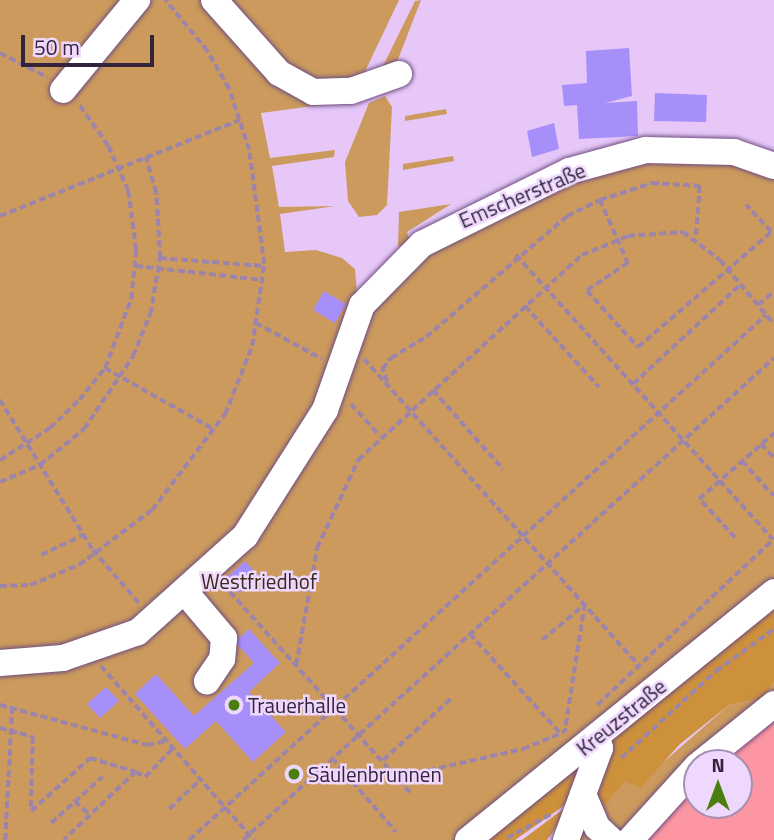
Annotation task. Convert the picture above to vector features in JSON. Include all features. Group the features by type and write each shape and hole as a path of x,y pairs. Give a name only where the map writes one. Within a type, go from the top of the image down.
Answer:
{"street":[{"path":"63,90 137,0"},
{"path":"214,0 279,73 313,92 351,91 398,74"},
{"name":"Emscherstraße","path":"348,342 373,291 456,223 569,171 646,150 734,152 774,166"},
{"path":"0,663 88,652 138,632 186,593 256,525 300,454 336,376 348,342"},
{"name":"Kreuzstraße","path":"468,840 588,724 774,592"},
{"path":"186,593 224,638 222,659 207,681"},
{"path":"719,749 774,704"},
{"path":"566,840 600,748 588,724"},
{"path":"630,840 683,782"},
{"path":"583,794 597,827 611,840"}],"path":[{"path":"0,586 46,580 99,554 152,510 215,430 240,379 256,323 264,267 257,189 240,120 207,51 165,0"},
{"path":"0,53 63,90 96,124 119,168 133,212 136,266 127,317 105,368 79,400 28,445 0,460"},
{"path":"0,216 240,120"},
{"path":"0,482 40,465 84,429 122,378 150,314 160,258 156,193 146,157"},
{"path":"387,382 382,369 391,358 426,337 516,255 600,200 652,183 700,186 696,238"},
{"path":"600,200 628,263 587,291 638,347 730,271 771,232 746,205"},
{"path":"296,665 325,520 358,460 410,408 582,255 617,239 672,231 696,238 730,271 774,324"},
{"path":"398,777 588,724 639,665 774,539 516,255"},
{"path":"160,258 264,267"},
{"path":"136,266 262,280"},
{"path":"633,384 741,285"},
{"path":"758,305 774,290"},
{"path":"525,306 599,387"},
{"path":"189,840 766,315"},
{"path":"256,323 336,376 380,436"},
{"path":"348,342 387,382 639,665"},
{"path":"243,840 774,358"},
{"path":"105,368 215,430"},
{"path":"433,390 503,469"},
{"path":"0,400 83,535 137,600"},
{"path":"735,538 699,499 774,433"},
{"path":"761,444 774,458"},
{"path":"742,461 774,496"},
{"path":"41,555 83,535"},
{"path":"210,570 412,795"},
{"path":"542,640 585,604"},
{"path":"563,733 585,604"},
{"path":"614,765 688,695 774,629"},
{"path":"470,634 563,733"},
{"path":"88,652 254,840"},
{"path":"383,760 453,697"},
{"path":"0,705 147,745 166,741"},
{"path":"5,840 12,708"},
{"path":"0,728 33,737 31,811 90,758 145,777 172,749"},
{"path":"332,758 396,832"},
{"path":"64,840 136,772"},
{"path":"51,823 102,777"},
{"path":"169,808 200,780"},
{"path":"504,840 583,794"},
{"path":"75,801 90,815"},
{"path":"0,828 6,828"}],"green space":[{"name":"Westfriedhof","path":"0,0 399,0 351,101 261,113 270,158 335,150 334,157 272,166 279,207 335,206 280,214 285,252 316,250 342,258 355,269 358,305 365,311 460,226 647,154 734,157 774,175 774,582 455,840 0,840"},
{"path":"421,0 395,67 381,70 415,1"},
{"path":"385,96 392,107 387,205 377,215 359,217 348,201 345,162 369,103"},
{"path":"446,109 447,114 405,121 405,116"},
{"path":"453,156 454,161 403,170 403,164"},
{"path":"451,204 407,232 411,244 398,246 399,212"},
{"path":"774,682 774,700 726,749 683,749 683,792 636,840 571,840 625,782 644,779 729,705 764,698"}],"shaded area":[{"path":"774,602 774,682 764,698 729,705 680,744 641,787 625,782 601,809 588,793 605,746"},
{"path":"774,708 774,840 636,840 683,786 683,819 753,819 753,749 723,749"},
{"path":"583,752 579,795 515,840 478,840"},
{"path":"575,801 547,840 522,840 558,813"}],"building":[{"path":"629,48 632,96 605,103 637,101 638,136 579,139 577,105 564,106 562,85 587,83 586,51"},
{"path":"655,93 707,95 706,122 654,121"},
{"path":"554,123 559,149 532,157 527,131"},
{"path":"324,291 346,304 335,323 313,310"},
{"path":"245,561 258,575 239,593 226,578"},
{"name":"Trauerhalle","path":"249,629 280,663 249,692 286,732 253,762 216,721 185,749 135,694 156,674 194,716 254,663 235,642"},
{"path":"106,687 119,701 100,718 87,704"}],"place":[{"name":"Trauerhalle","path":"234,705"},
{"name":"Säulenbrunnen","path":"294,774"}]}
